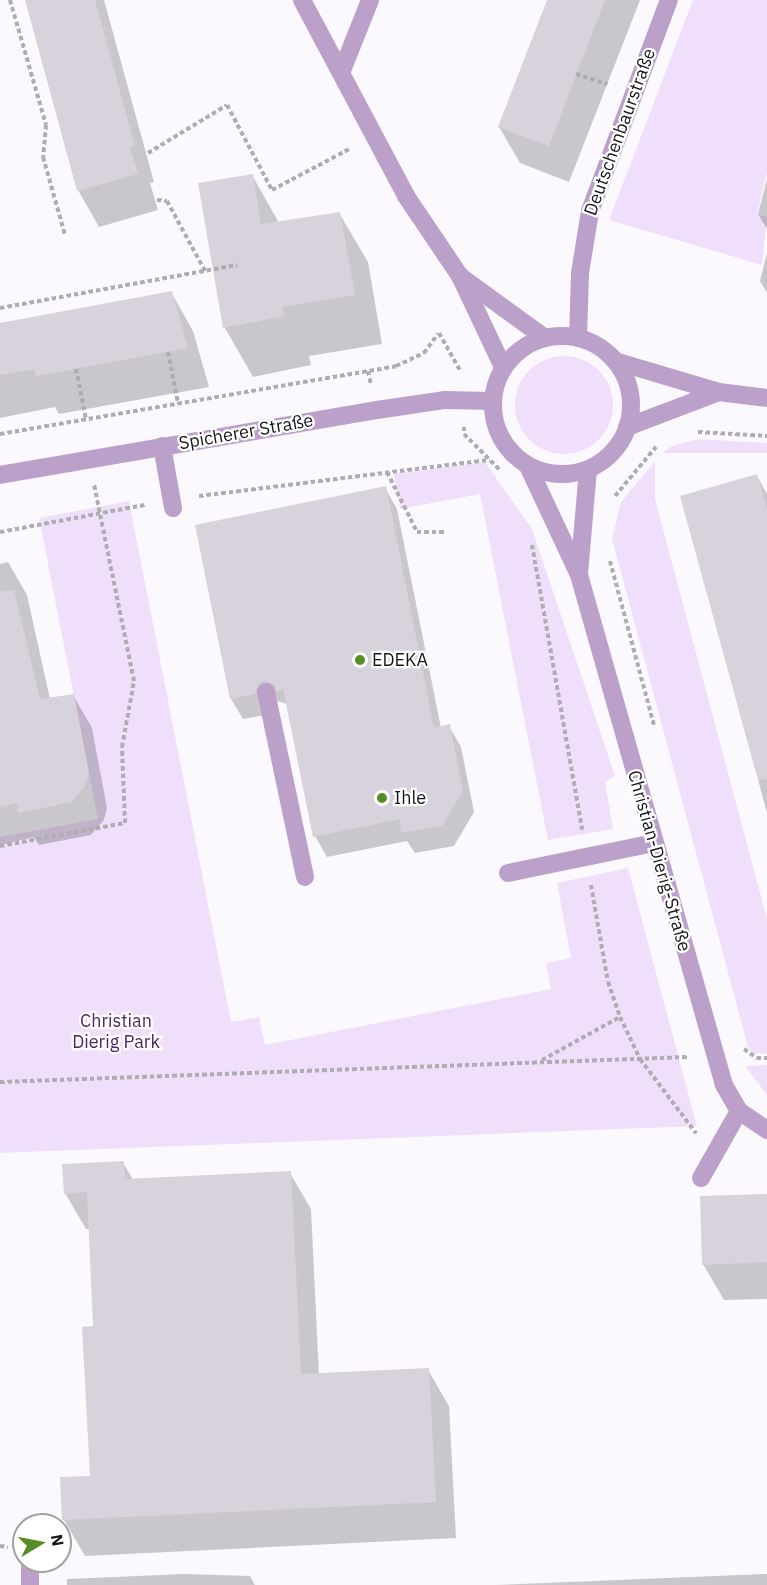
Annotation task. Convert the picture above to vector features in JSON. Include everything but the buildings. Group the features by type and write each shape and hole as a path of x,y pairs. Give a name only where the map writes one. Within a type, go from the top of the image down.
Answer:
{"street":[{"path":"302,0 406,196 460,276 503,367"},
{"path":"341,74 370,0"},
{"name":"Deutschenbaurstraße","path":"578,338 580,273 590,211 669,0"},
{"path":"460,276 545,338"},
{"path":"615,361 629,388 627,427 612,453 588,469 550,474 528,466 502,440 492,401 503,367 520,350 545,338 578,338 592,343 615,361 719,392 767,398"},
{"path":"627,427 719,392"},
{"name":"Spicherer Straße","path":"0,475 377,410 463,401 492,401"},
{"path":"162,446 173,508"},
{"name":"Christian-Dierig-Straße","path":"528,466 579,575 714,1056 739,1111"},
{"name":"Christian-Dierig-Straße","path":"579,575 588,469"},
{"path":"266,692 304,878"},
{"path":"508,873 587,859 654,843"},
{"path":"701,1178 739,1111 767,1130"}],"path":[{"path":"10,0 46,125 43,157 65,235"},
{"path":"576,74 633,92"},
{"path":"148,153 227,105 272,189 349,149"},
{"path":"157,200 167,201 205,271"},
{"path":"0,308 237,265"},
{"path":"0,434 396,366 424,353 439,333 461,370 464,434 504,474"},
{"path":"168,352 178,403"},
{"path":"76,369 86,419"},
{"path":"691,432 767,436"},
{"path":"614,497 662,442"},
{"path":"0,846 125,823 122,747 134,681 89,458"},
{"path":"446,532 417,532 387,472 490,460"},
{"path":"530,538 608,982 620,1017 640,1059 676,1110 717,1151"},
{"path":"608,555 654,727"},
{"path":"539,1062 620,1017"},
{"path":"740,1046 758,1058 767,1058"},
{"path":"0,1082 714,1056"}],"green space":[{"path":"693,0 767,0 767,173 757,214 767,217 762,265 609,220"},
{"path":"564,356 583,360 598,371 609,386 613,405 609,424 598,439 583,450 564,454 545,450 530,439 519,424 515,405 519,386 530,371 545,360"},
{"path":"699,439 767,443 767,453 662,453 672,446"},
{"path":"655,461 655,499 767,919 767,1054 754,1053 748,1047 612,539 621,502"},
{"path":"485,462 532,529 615,776 605,782 613,829 548,840 480,494 400,509 394,474"},
{"name":"Christian Dierig Park","path":"129,501 231,1022 259,1017 265,1045 551,989 546,963 571,958 557,883 628,868 697,1126 0,1153 0,837 98,819 39,518"},
{"path":"767,1065 767,1095 745,1066"}],"place":[{"name":"EDEKA","path":"360,660"},
{"name":"Ihle","path":"382,798"}]}
